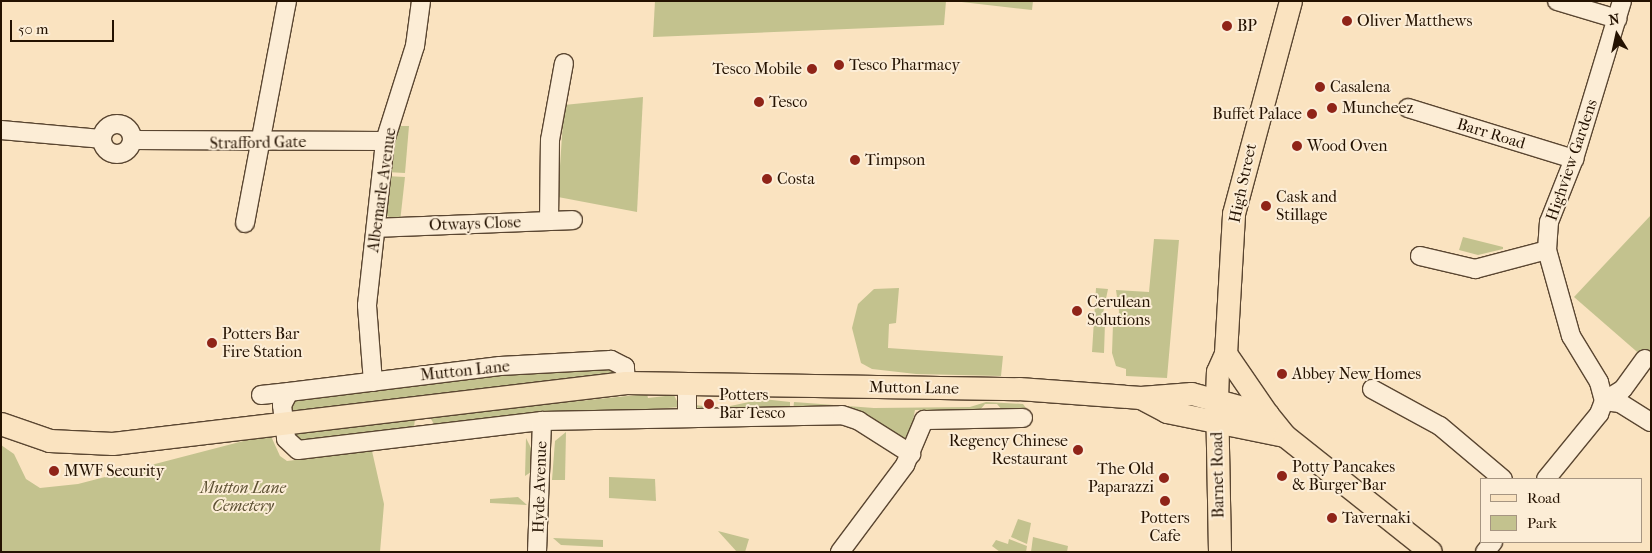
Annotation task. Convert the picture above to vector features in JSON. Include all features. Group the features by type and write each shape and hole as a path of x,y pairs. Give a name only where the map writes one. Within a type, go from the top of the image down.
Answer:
{"main road":[{"name":"High Street","path":"1217,409 1218,372 1226,354 1228,279 1238,191 1291,1"},
{"path":"1226,354 1268,415 1285,436 1431,552"},
{"name":"Mutton Lane","path":"1,424 29,437 81,445 626,383 1019,390 1141,398 1167,393 1217,409"},
{"path":"1217,409 1268,415"},
{"path":"1217,409 1285,436"},
{"name":"Barnet Road","path":"1217,409 1220,552"}],"street":[{"path":"245,223 287,1"},
{"name":"Albemarle Avenue","path":"373,382 367,305 385,141 415,46 421,1"},
{"path":"1557,1 1617,19"},
{"name":"Highview Gardens","path":"1604,401 1599,382 1571,336 1548,250 1549,222 1574,159 1622,1"},
{"path":"549,221 550,140 564,63"},
{"name":"Barr Road","path":"1408,108 1574,159"},
{"name":"Strafford Gate","path":"1,130 101,138 108,127 117,124 129,130 132,140 259,143 385,141"},
{"name":"Otways Close","path":"376,228 573,220"},
{"path":"1420,256 1475,269 1548,250"},
{"path":"1547,478 1600,414 1604,401 1623,390 1645,359"},
{"name":"Mutton Lane","path":"261,395 492,367 611,360 625,367 626,383"},
{"path":"687,383 687,418"},
{"path":"1372,390 1440,426 1502,478"},
{"path":"289,392 282,405 284,423 288,446 298,450 426,432 542,421 842,415 859,420 912,454 840,552"},
{"path":"1604,401 1620,403 1651,422"},
{"name":"Mutton Lane","path":"421,406 426,432"},
{"name":"Mutton Lane","path":"912,454 924,420 1023,418"},
{"name":"Hyde Avenue","path":"537,552 542,421"}],"green space":[{"path":"655,1 946,1 944,25 653,37"},
{"path":"953,1 1033,1 1032,10"},
{"path":"643,97 637,212 558,197 564,105"},
{"path":"396,126 409,126 405,173 386,172"},
{"path":"386,176 405,177 400,222 385,215"},
{"path":"1651,215 1651,364 1574,297"},
{"path":"1463,237 1503,247 1503,249 1478,255 1459,250"},
{"path":"1154,239 1179,240 1167,378 1126,376 1126,369 1116,366 1112,353 1113,324 1118,324 1119,311 1116,290 1149,292"},
{"path":"899,288 896,323 889,324 888,348 1003,356 1001,376 916,374 872,369 861,363 852,328 858,304 874,289"},
{"path":"1096,288 1108,289 1101,323 1105,323 1104,353 1092,352"},
{"path":"612,366 616,373 292,411 290,406 292,398 437,378"},
{"path":"647,394 648,398 674,395 680,407 435,426 431,419 431,416"},
{"path":"763,399 790,402 790,409 701,411 695,405 721,408"},
{"path":"794,402 874,408 970,407 986,402 1023,404 1029,412 1003,411 997,404 985,404 979,411 915,410 910,436 899,440 860,414 793,411"},
{"path":"415,418 414,428 297,443 294,433"},
{"path":"566,432 565,480 552,480 555,441"},
{"name":"Mutton Lane Cemetery","path":"270,434 280,456 287,461 372,451 384,504 380,552 1,552 1,445 14,454 26,479 40,488 78,484"},
{"path":"526,438 531,448 531,472 525,476"},
{"path":"609,477 655,479 656,501 609,498"},
{"path":"518,497 527,505 490,503 490,499"},
{"path":"1018,519 1031,523 1027,544 1011,537"},
{"path":"718,531 749,539 745,552 737,552"},
{"path":"1033,537 1068,546 1067,552 1031,552"},
{"path":"553,538 603,540 603,547 561,545"},
{"path":"1009,539 1027,546 1026,552 1000,552 992,546 996,540 1008,544"}],"place":[{"name":"Oliver Matthews","path":"1347,21"},
{"name":"BP","path":"1227,26"},
{"name":"Tesco Pharmacy","path":"839,65"},
{"name":"Tesco Mobile","path":"812,69"},
{"name":"Casalena","path":"1320,87"},
{"name":"Tesco","path":"759,102"},
{"name":"Muncheez","path":"1332,108"},
{"name":"Buffet Palace","path":"1312,114"},
{"name":"Wood Oven","path":"1297,146"},
{"name":"Timpson","path":"855,160"},
{"name":"Costa","path":"767,179"},
{"name":"Cask and Stillage","path":"1266,206"},
{"name":"Cerulean Solutions","path":"1077,311"},
{"name":"Potters Bar Fire Station","path":"212,343"},
{"name":"Abbey New Homes","path":"1282,374"},
{"name":"Potters Bar Tesco","path":"709,404"},
{"name":"Regency Chinese Restaurant","path":"1078,450"},
{"name":"MWF Security","path":"54,471"},
{"name":"Potty Pancakes & Burger Bar","path":"1282,476"},
{"name":"The Old Paparazzi","path":"1164,478"},
{"name":"Potters Cafe","path":"1165,501"},
{"name":"Tavernaki","path":"1332,518"}]}
